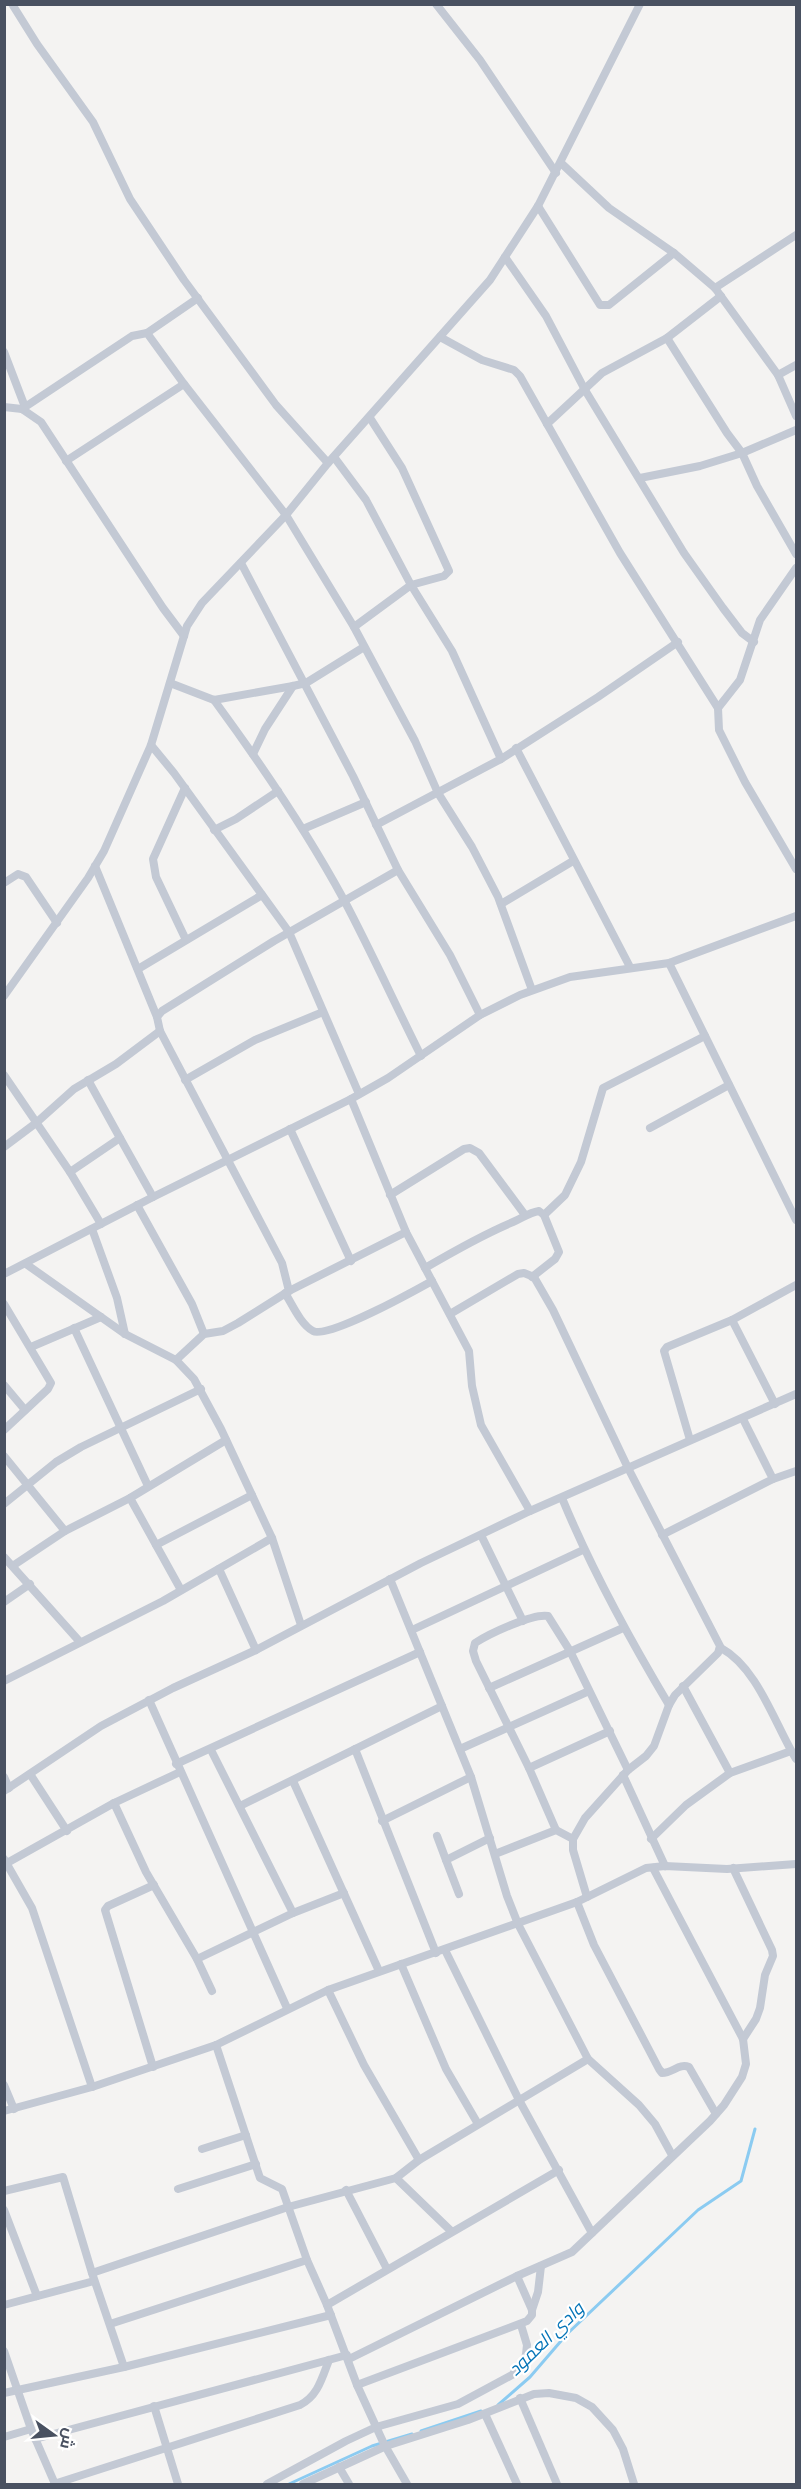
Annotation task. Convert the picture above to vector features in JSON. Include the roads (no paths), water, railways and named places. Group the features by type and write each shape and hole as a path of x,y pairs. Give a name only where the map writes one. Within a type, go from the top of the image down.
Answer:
{"street":[{"path":"12,4 37,44 93,122 130,199 198,298 276,405 331,460 366,500 411,585 435,621 461,668 501,759"},
{"path":"436,4 480,60 556,173"},
{"path":"4,996 95,866 132,792 151,745 187,626 202,603 286,515 331,460 490,280 538,206 556,173 640,4"},
{"path":"561,163 609,208 674,253 715,288 778,375 796,417"},
{"path":"538,206 600,305 609,306 674,253"},
{"path":"715,288 796,235"},
{"path":"505,257 546,316 585,390 684,553 742,633 754,642"},
{"path":"547,424 602,373 667,338 721,296"},
{"path":"4,407 23,407 132,336 147,333 198,298"},
{"path":"147,333 286,515 354,627 415,741 438,793 472,847 501,904 518,957 532,990"},
{"path":"440,337 482,360 514,370 526,384 620,553 718,708 719,730 745,782 796,869"},
{"path":"667,338 742,453 757,486 796,554"},
{"path":"4,352 23,407 41,422 163,608 184,636"},
{"path":"778,375 796,365"},
{"path":"66,461 184,384"},
{"path":"354,627 411,585 444,576 449,571 402,468 370,418"},
{"path":"640,478 700,466 742,453 796,430"},
{"path":"241,563 306,683 398,870 450,955 480,1015"},
{"path":"718,708 740,680 760,620 796,568"},
{"path":"376,825 501,759 598,698 678,642"},
{"path":"170,683 214,700 293,686 306,683 364,646"},
{"path":"253,754 265,729 293,686"},
{"path":"214,700 303,830 344,901 422,1056"},
{"path":"151,745 185,788 289,932 359,1094"},
{"path":"516,748 630,967"},
{"path":"185,788 153,862 156,877 186,940"},
{"path":"214,830 236,819 278,791"},
{"path":"303,830 366,802"},
{"path":"501,904 573,861"},
{"path":"95,866 157,1017 160,1031 282,1263 287,1292 306,1325 318,1333 338,1328 432,1281"},
{"path":"157,1017 162,1011 289,932 398,870"},
{"path":"4,884 14,876 22,874 57,923"},
{"path":"138,969 262,895"},
{"path":"5,1274 137,1205 351,1099 422,1056 480,1015 532,990 570,977 669,963 796,916"},
{"path":"669,963 796,1221"},
{"path":"4,978 11,987"},
{"path":"185,1080 255,1040 322,1012"},
{"path":"4,1147 36,1123 74,1089 116,1064 160,1031"},
{"path":"544,1215 564,1195 581,1162 603,1089 705,1036"},
{"path":"4,1075 70,1172 101,1224"},
{"path":"88,1080 153,1197"},
{"path":"650,1128 729,1086"},
{"path":"351,1099 406,1232 469,1351 472,1386 481,1425 530,1512"},
{"path":"290,1130 351,1261"},
{"path":"70,1172 120,1138"},
{"path":"390,1195 464,1149 470,1148 479,1154 525,1215"},
{"path":"137,1205 192,1304 204,1334"},
{"path":"425,1268 486,1233 537,1211 544,1215 559,1252 532,1277"},
{"path":"92,1229 117,1298 125,1334"},
{"path":"176,1360 204,1334 223,1331 287,1292 406,1232"},
{"path":"26,1264 125,1334 176,1360 185,1368 201,1389 272,1538 302,1625"},
{"path":"450,1314 518,1274 524,1273 538,1282 628,1468 721,1648 734,1657 753,1680 796,1760"},
{"path":"690,1440 664,1351 667,1347 732,1320 796,1285"},
{"path":"4,1304 51,1383 48,1389 4,1430"},
{"path":"31,1347 101,1317"},
{"path":"732,1320 775,1404"},
{"path":"74,1328 148,1486"},
{"path":"4,1385 25,1410"},
{"path":"4,1504 65,1457 201,1389"},
{"path":"4,1777 7,1790 101,1726 149,1700 256,1650 390,1579 530,1512 796,1394"},
{"path":"743,1419 773,1479"},
{"path":"14,1565 65,1531 130,1498 226,1440"},
{"path":"4,1455 30,1484 65,1531"},
{"path":"662,1534 773,1479 796,1471"},
{"path":"156,1545 252,1495"},
{"path":"130,1498 182,1590"},
{"path":"562,1498 583,1550 623,1628 669,1706"},
{"path":"482,1535 523,1621"},
{"path":"4,1681 182,1590 272,1538"},
{"path":"412,1630 506,1584 583,1550"},
{"path":"4,1557 14,1565 80,1642"},
{"path":"219,1569 256,1650"},
{"path":"390,1579 471,1777 518,1924 588,2059 639,2105 655,2124 672,2155"},
{"path":"4,1602 30,1584"},
{"path":"573,1839 556,1830 473,1651 475,1643 523,1621 544,1615 548,1616 570,1651 610,1731 651,1839 665,1866"},
{"path":"489,1688 623,1628"},
{"path":"586,1897 573,1850 573,1839 585,1818 625,1773 646,1756 654,1746 669,1706 683,1686 721,1648"},
{"path":"92,2087 32,1908 6,1861 211,1750 420,1652"},
{"path":"683,1686 730,1773"},
{"path":"460,1749 589,1691"},
{"path":"149,1700 287,2008"},
{"path":"240,1806 442,1706"},
{"path":"529,1768 610,1731"},
{"path":"355,1749 436,1953"},
{"path":"211,1750 293,1914"},
{"path":"651,1839 687,1805 730,1773 791,1751"},
{"path":"30,1774 67,1830"},
{"path":"382,1821 471,1777"},
{"path":"293,1781 380,1971"},
{"path":"114,1803 154,1885 197,1959 212,1991"},
{"path":"495,1854 556,1830"},
{"path":"437,1836 459,1894"},
{"path":"446,1860 490,1838"},
{"path":"4,2111 92,2087 216,2045 287,2008 328,1990 577,1902 623,1878 653,1868 665,1866 733,1868 796,1864"},
{"path":"35,2439 329,2360 348,2357 572,2252 716,2114 742,2077 746,2064 743,2039 653,1868"},
{"path":"733,1868 773,1956 765,1975 760,2008 743,2039"},
{"path":"153,2067 105,1910 108,1906 154,1885"},
{"path":"197,1959 254,1931 344,1893"},
{"path":"577,1902 594,1945 658,2069 662,2073 669,2073 681,2066 689,2067 716,2114"},
{"path":"445,1950 519,2100 592,2233"},
{"path":"401,1964 446,2069 478,2124"},
{"path":"328,1990 364,2065 419,2160"},
{"path":"216,2045 262,2180 274,2183 282,2189 307,2260 348,2357 357,2385 385,2445 407,2484"},
{"path":"4,2305 93,2277 288,2207 396,2178 419,2160 588,2059"},
{"path":"4,2085 14,2109"},
{"path":"202,2149 246,2135"},
{"path":"178,2189 256,2164"},
{"path":"327,2305 559,2170"},
{"path":"4,2191 63,2176 93,2277 124,2367"},
{"path":"396,2178 451,2231"},
{"path":"346,2190 387,2269"},
{"path":"4,2210 37,2296"},
{"path":"110,2324 307,2260"},
{"path":"357,2385 521,2325 530,2318 538,2292 541,2266"},
{"path":"517,2276 532,2310"},
{"path":"4,2393 124,2367 331,2315"},
{"path":"267,2484 346,2440 377,2428 458,2404 512,2375 524,2362 526,2354 527,2345 521,2325"},
{"path":"4,2351 31,2429 55,2484 310,2400 317,2391 329,2360"},
{"path":"303,2484 385,2445 485,2414 520,2398 549,2393 576,2398 592,2407 613,2430 623,2449 634,2484"},
{"path":"520,2398 557,2484"},
{"path":"154,2406 178,2484"},
{"path":"485,2414 516,2484"},
{"path":"4,2437 31,2429"},
{"path":"339,2467 349,2484"}],"waterway":[{"name":"وادي العمود","path":"498,2405 530,2377 567,2334 698,2210 741,2181 755,2129"},
{"name":"وادي العمود","path":"421,2431 481,2411"},
{"name":"وادي العمود","path":"289,2484 372,2446 412,2434"}]}
